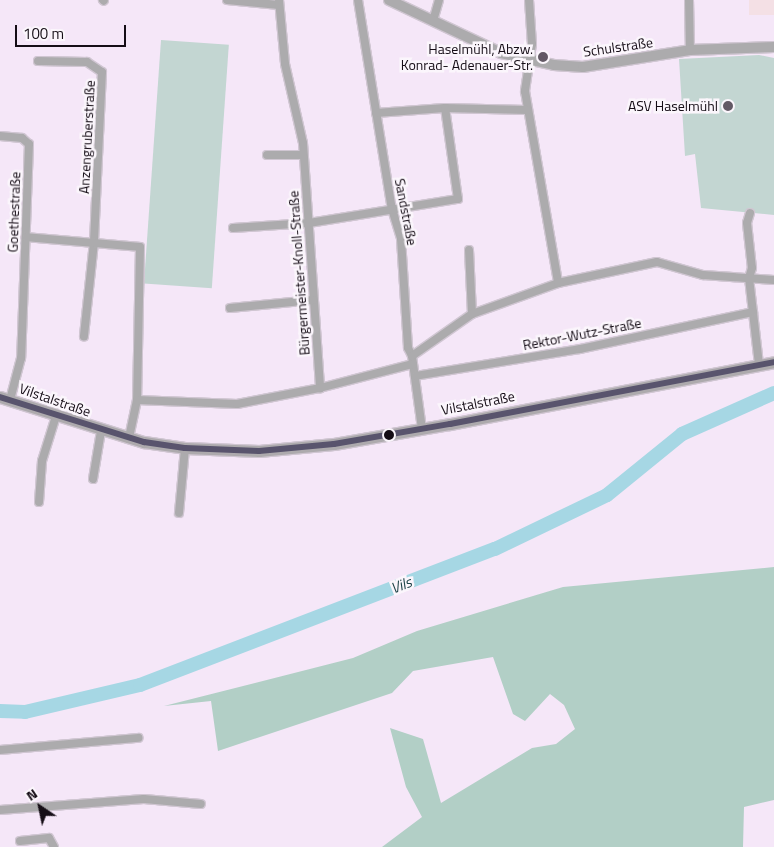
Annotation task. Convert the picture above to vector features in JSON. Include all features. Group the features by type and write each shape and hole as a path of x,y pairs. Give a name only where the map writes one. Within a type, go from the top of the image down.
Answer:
{"main road":[{"name":"Vilstalstraße","path":"5,399 101,431 129,438 185,448 259,451 299,448 422,429 774,362"}],"street":[{"path":"227,0 279,2"},
{"name":"Sandstraße","path":"358,0 392,209 401,239 408,348 413,360 422,429"},
{"name":"Schulstraße","path":"389,0 501,53 583,67 690,50 774,47"},
{"path":"433,21 439,0"},
{"path":"529,0 532,44 525,90 558,283"},
{"path":"690,0 690,50"},
{"name":"Bürgermeister-Knoll-Straße","path":"279,2 285,64 303,155 320,388"},
{"name":"Anzengruberstraße","path":"38,61 87,62 102,72 94,242"},
{"path":"233,228 309,223 458,199 445,108"},
{"path":"376,113 445,108 528,110"},
{"name":"Goethestraße","path":"0,136 22,138 29,144 21,358 5,399"},
{"path":"267,155 303,155"},
{"path":"750,213 747,223 752,268 749,278 759,364"},
{"path":"26,237 140,247 137,400 129,438"},
{"path":"84,336 94,242"},
{"path":"469,250 472,314"},
{"path":"137,400 237,404 320,388 413,360 472,314 558,283 657,262 703,275 774,280"},
{"path":"230,308 313,300"},
{"name":"Rektor-Wutz-Straße","path":"415,376 580,349 753,312"},
{"path":"39,502 42,461 56,416"},
{"name":"Vilstalstraße","path":"93,480 101,431"},
{"path":"180,513 185,448"},
{"path":"0,750 138,738"},
{"path":"0,810 144,800 201,804"},
{"path":"20,841 49,838 54,847"}],"shaded area":[{"path":"749,0 774,0 774,15 749,15"},
{"path":"161,40 229,45 212,288 144,283"},
{"name":"ASV Haselmühl","path":"759,55 774,58 774,215 701,208 695,154 685,156 679,59"}],"green space":[{"path":"774,567 774,800 744,807 743,847 382,847 422,817 406,787 390,728 423,739 441,803 532,748 556,744 575,729 564,705 550,694 525,721 513,714 493,657 413,671 392,693 218,751 211,701 164,706 353,658 417,631 563,587"}],"waterway":[{"name":"Vils","path":"0,711 25,712 140,685 495,549 607,495 682,434 774,393"}],"transit line":[{"path":"0,397 144,442 185,448 259,451 334,444 450,424 774,362"}],"place":[{"name":"Haselmühl, Abzw. Konrad- Adenauer-Str.","path":"543,57"},
{"name":"ASV Haselmühl","path":"728,106"}]}
